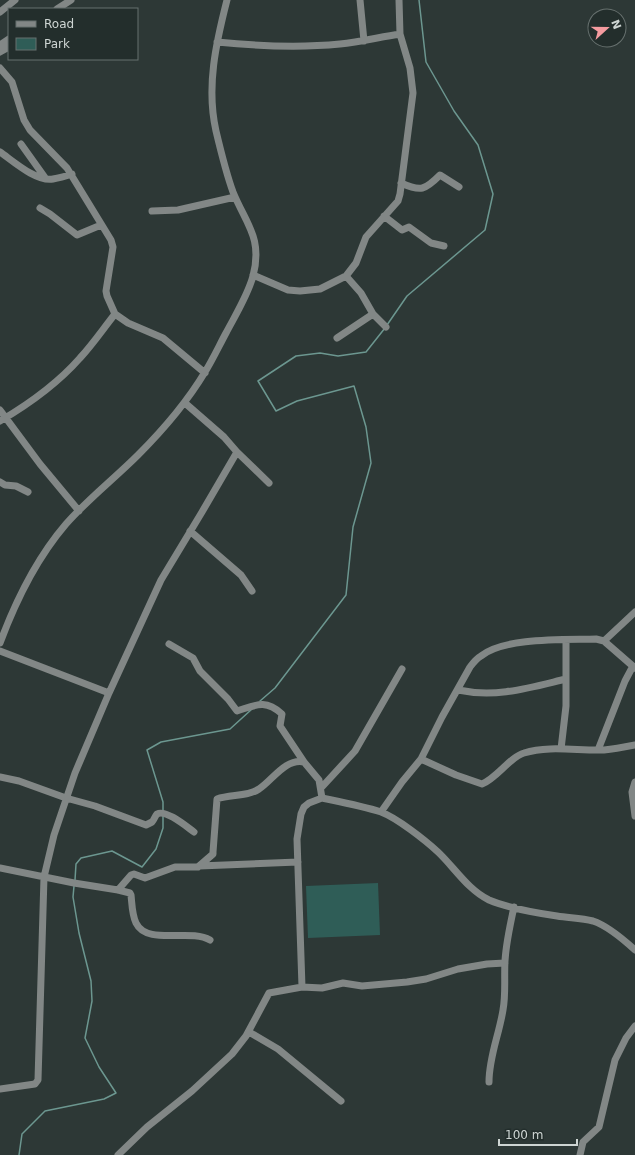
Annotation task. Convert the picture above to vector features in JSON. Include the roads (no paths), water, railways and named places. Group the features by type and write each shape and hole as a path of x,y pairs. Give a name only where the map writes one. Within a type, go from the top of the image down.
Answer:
{"street":[{"path":"0,12 15,0"},
{"path":"59,8 71,0"},
{"path":"0,643 10,616 24,586 35,566 53,541 79,511 139,455 185,403 205,373 241,304 253,275 256,254 253,232 236,197 222,154 216,130 213,107 212,89 216,42 227,0"},
{"path":"360,0 364,40"},
{"path":"253,275 288,290 300,291 320,289 346,276 356,263 366,237 398,201 413,93 410,68 400,34 399,0"},
{"path":"216,42 246,45 313,46 340,44 400,34"},
{"path":"0,68 12,82 24,120 30,130 72,174 111,240 113,247 106,291 115,314 128,323 163,338 205,373"},
{"path":"21,144 46,179"},
{"path":"0,152 32,174 46,179 72,174"},
{"path":"401,183 414,189 423,189 431,184 440,174 460,187"},
{"path":"152,211 178,210 236,197"},
{"path":"40,208 50,214 76,235 101,225"},
{"path":"384,216 402,230 409,228 432,243 444,246"},
{"path":"346,276 361,293 373,314 386,327"},
{"path":"3,419 47,389 79,359 115,314"},
{"path":"337,338 373,314"},
{"path":"185,403 224,438 269,483"},
{"path":"0,410 3,419 79,511"},
{"path":"0,1089 35,1084 38,1080 44,877 54,835 75,772 109,693 161,580 237,452"},
{"path":"0,482 5,485 16,486 28,492"},
{"path":"190,531 241,574 252,591"},
{"path":"604,641 635,612"},
{"path":"381,812 402,782 421,759 474,661 486,652 510,644 534,640 596,639 604,641 634,667 625,681 598,750"},
{"path":"561,749 566,706 566,640"},
{"path":"169,644 192,658 200,671 228,699 237,711 260,704 274,707 282,714 280,726 304,762 316,776 321,788 322,798"},
{"path":"0,651 109,693"},
{"path":"321,788 355,751 402,669"},
{"path":"458,690 474,694 504,693 566,680"},
{"path":"421,759 456,775 482,784 495,776 522,753 547,749 598,750 635,745"},
{"path":"199,866 213,852 217,799 258,790 282,768 298,762 304,762"},
{"path":"0,777 19,781 66,798 95,806 146,825 152,822 156,815 167,815 194,832"},
{"path":"635,782 632,792 635,816"},
{"path":"302,987 297,839 301,814 304,807 309,803 322,798 381,812 391,817 425,840 479,894 488,899 548,915 585,919 594,922 605,927 635,950"},
{"path":"118,890 131,875 134,874 145,878 175,867 298,862"},
{"path":"0,868 78,884 118,890 131,894 134,916 139,928 143,932 157,936 199,935 210,940"},
{"path":"489,1082 493,1051 503,1009 506,984 505,963 508,933 514,907"},
{"path":"118,1155 147,1127 232,1054 249,1032 269,993 302,987 322,988 343,983 362,986 407,982 426,979 458,969 486,964 505,963"},
{"path":"580,1155 583,1142 599,1127 615,1060 626,1038 635,1026"},
{"path":"249,1032 278,1049 340,1101"}],"waterway":[{"path":"387,325 407,296 485,230 493,194 478,145 454,111 426,62 419,0"},
{"path":"260,701 275,688 346,595 353,527 371,463 366,427 354,386 297,401 276,411 258,381 296,356 320,353 338,356 366,352 385,328"},
{"path":"163,811 163,802 147,750 161,742 230,729 252,709"},
{"path":"75,880 76,864 81,858 112,851 142,867 156,849 163,828 163,815"},
{"path":"19,1155 22,1134 45,1111 104,1099 116,1093 99,1067 85,1038 92,1001 91,981 79,933 73,897 74,886"}]}
